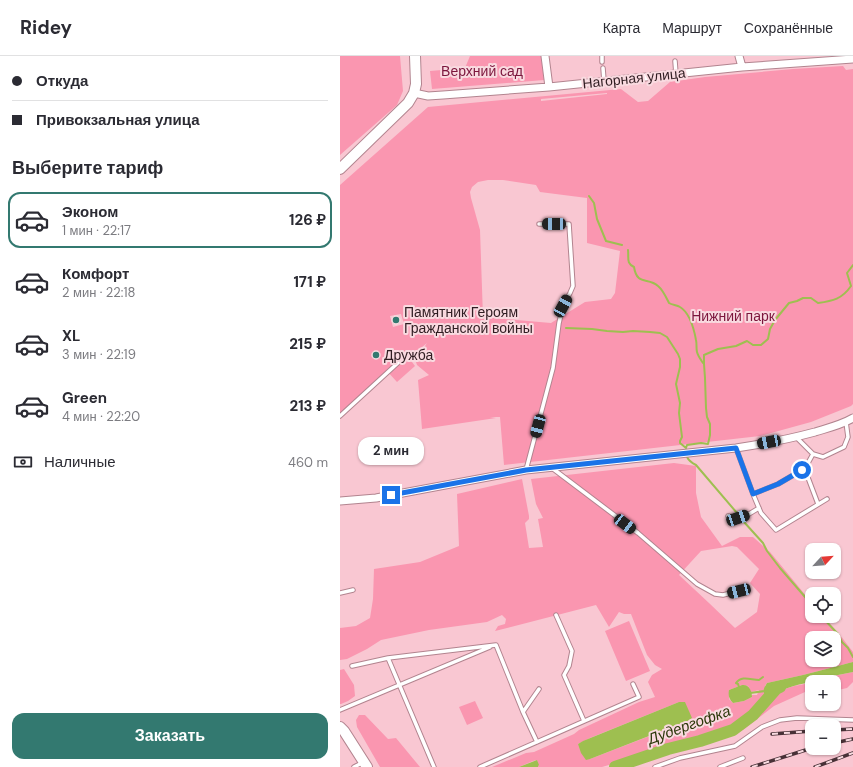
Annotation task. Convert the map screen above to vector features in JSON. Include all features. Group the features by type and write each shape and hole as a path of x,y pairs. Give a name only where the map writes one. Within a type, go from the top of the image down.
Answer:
{"main road":[{"path":"340,169 408,103 414,93 416,84 415,56"},
{"path":"340,727 365,764"}],"street":[{"path":"545,56 549,87"},
{"path":"739,56 742,67"},
{"name":"Нагорная улица","path":"414,93 428,96 549,87 798,60 851,58"},
{"path":"340,501 376,498 526,470 756,445 796,437 850,420"}],"lane":[{"path":"602,56 602,62"},
{"path":"675,61 676,74"},
{"path":"603,68 604,81"},
{"path":"526,470 553,368 558,323 563,306 573,286 569,224 539,224"},
{"path":"340,416 400,361"},
{"path":"796,437 813,454 823,457 844,447 848,437 850,420"},
{"path":"736,448 761,513 776,530 828,498"},
{"path":"753,494 778,484 802,470 813,454"},
{"path":"551,467 638,533 697,584 715,594 723,595 739,591"},
{"path":"802,470 807,475 818,504"},
{"path":"728,516 738,518 759,508"},
{"path":"340,593 353,590"},
{"path":"556,616 572,651 569,666 564,675 584,720"},
{"path":"496,645 523,712 537,742"},
{"path":"352,666 388,658 496,645"},
{"path":"340,710 496,645"},
{"path":"388,658 434,767"},
{"path":"480,767 639,697 633,684"},
{"path":"523,712 539,689"},
{"path":"655,767 680,758 735,746 762,727 780,720 797,718 853,720"},
{"path":"720,767 743,758"},
{"path":"354,767 365,764"}],"green space":[{"path":"340,56 400,56 403,91 397,105 340,155"},
{"name":"Верхний сад","path":"470,56 541,56 544,80 432,89 430,71 465,68"},
{"name":"Нижний парк","path":"843,66 846,70 853,69 853,404 851,406 811,422 760,436 504,465 500,417 490,417 496,418 422,429 418,380 429,375 417,365 414,356 423,349 427,343 409,358 415,366 397,382 387,371 340,413 340,185 428,107 621,89 638,102 648,101 670,82 705,77","holes":["607,94 541,101 541,99","503,180 536,185 540,192 587,198 587,243 620,251 615,293 611,299 585,302 551,323 483,317 480,230 470,192 472,187 478,182","401,314 404,324 393,327 390,316"]},
{"path":"674,463 696,466 696,493 701,517 722,546 740,537 753,537 770,552 805,594 805,623 829,623 836,631 805,631 805,667 834,667 767,683 765,686 771,698 780,691 805,684 805,692 774,706 743,730 691,746 687,739 602,767 538,767 537,760 519,767 492,767 526,753 534,752 639,702 655,697 648,682 652,675 662,669 655,665 647,655 631,614 619,612 609,627 596,605 495,631 498,626 505,624 506,619 502,615 487,622 429,630 381,640 347,659 340,660 340,628 356,626 370,618 373,599 374,569 420,562 459,546 457,494 522,479 529,516 529,519 525,523 529,548 543,547 538,519 543,518 536,504 531,479","holes":["732,546 737,547 759,569 750,583 760,594 757,612 735,628 679,575 701,551","742,685 748,686 751,692 759,690 757,695 752,695 752,697 744,701 733,703 729,699 729,690","679,702 660,732 590,759 578,744"]},
{"path":"629,621 650,671 626,681 605,631"},
{"path":"841,636 853,652 853,662 841,665"},
{"path":"344,669 354,685 355,696 340,704 340,670"},
{"path":"853,672 853,682 847,688 841,689 841,675 839,675"},
{"path":"475,701 483,718 467,725 459,707"},
{"path":"359,715 365,715 388,739 396,738 420,767 380,767 357,727 356,720"}],"shaded area":[{"path":"853,662 853,672 838,675 805,675 805,683 787,688 771,698 767,698 764,692 767,683 834,667 841,667 841,665"},
{"path":"742,685 750,688 752,697 744,701 733,703 729,697 729,690"},
{"path":"679,702 685,702 692,718 690,720 590,759 586,760 581,753 578,744 583,741"},
{"path":"537,760 539,765 538,767 519,767"}],"waterway":[{"path":"589,196 594,203 597,219 606,241 622,245"},
{"path":"628,250 629,262 634,267 635,273 638,277 654,283 663,292 669,303 680,307 686,313 694,331 697,353 703,363"},
{"path":"566,328 623,332 650,332 660,333 667,337 680,359 680,367 676,384 680,403 679,413 682,437 680,443 686,448 687,445 701,443 708,444 710,424 707,417 706,408 704,355 718,349 736,346 747,341 753,345 761,345 768,339 770,329 775,320 789,303 803,298 811,298 818,303 841,297 851,286 847,273 853,265"},
{"path":"687,457 696,465 737,513"},
{"path":"744,522 763,543 780,568 805,597"},
{"path":"828,623 838,634 853,657"},
{"path":"739,687 736,683 741,679 747,678 759,680 763,677"},
{"name":"Дудергофка","path":"615,767 668,749 700,741 733,730 753,715 776,689 780,687"},
{"path":"750,693 765,691"}],"railway":[{"path":"841,730 853,729"},
{"path":"772,734 805,732"},
{"path":"841,742 853,739"},
{"path":"752,767 805,750"},
{"path":"815,767 853,753"}],"place":[{"name":"Памятник Героям Гражданской войны","path":"396,320"},
{"name":"Дружба","path":"376,355"}],"route":[{"path":"391,495 526,470 736,448 753,494 778,484 802,470"}]}
